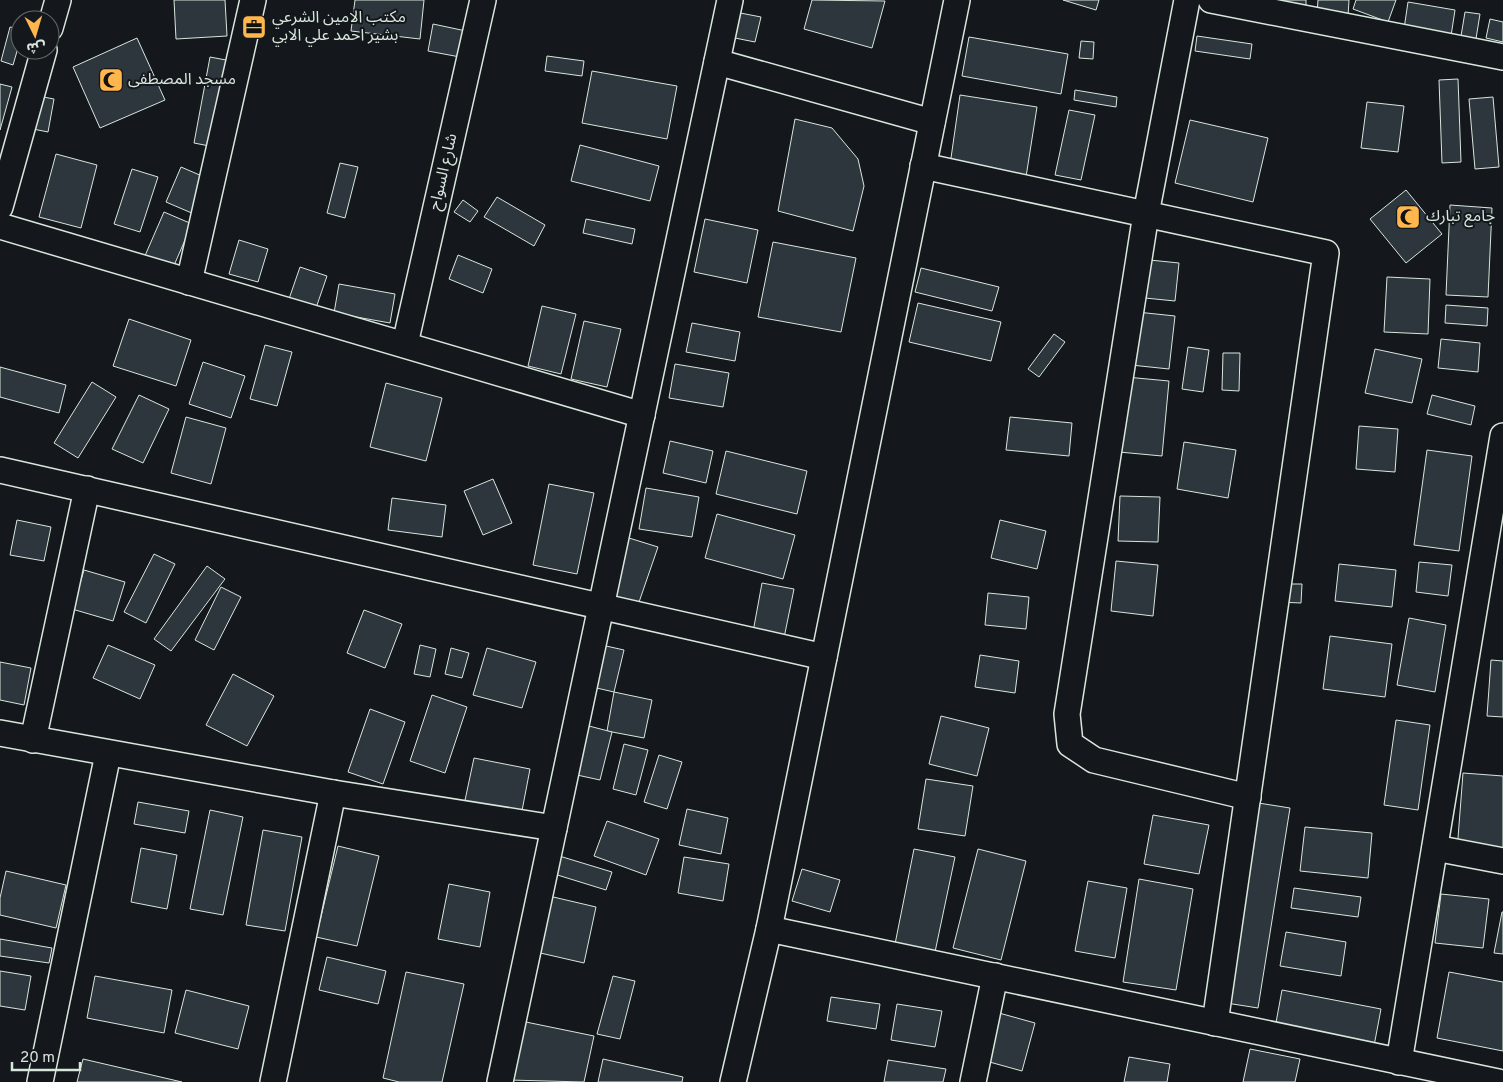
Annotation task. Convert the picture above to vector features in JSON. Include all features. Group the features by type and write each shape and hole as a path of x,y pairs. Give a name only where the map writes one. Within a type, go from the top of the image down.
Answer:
{"street":[{"path":"189,282 253,0"},
{"name":"شارع السواح","path":"405,344 483,0"},
{"path":"500,1082 730,0"},
{"path":"733,1082 769,929 957,0"},
{"path":"1187,0 1146,214 1067,714 1070,744 1094,760 1248,797"},
{"path":"1211,0 1503,57"},
{"path":"0,206 41,60"},
{"path":"717,62 932,122"},
{"path":"923,166 1326,253 1215,1023"},
{"path":"0,226 642,414"},
{"path":"1399,1062 1503,436"},
{"path":"0,470 824,657"},
{"path":"33,740 87,489"},
{"path":"0,734 333,793 554,828"},
{"path":"40,1082 108,754"},
{"path":"273,1082 333,793"},
{"path":"1435,848 1503,861"},
{"path":"769,929 1498,1082"},
{"path":"973,1082 995,976"}],"building":[{"path":"174,0 225,0 227,36 176,39"},
{"path":"355,0 424,0 420,39 351,31"},
{"path":"812,0 885,1 872,48 804,29"},
{"path":"1063,0 1099,0 1096,10"},
{"path":"1266,0 1306,0 1306,5"},
{"path":"1318,0 1349,0 1348,16 1317,13"},
{"path":"1356,0 1396,0 1388,22 1353,9"},
{"path":"1408,2 1455,10 1451,36 1404,29"},
{"path":"730,11 761,17 755,42 725,36"},
{"path":"1465,12 1480,14 1474,51 1459,48"},
{"path":"1490,19 1503,22 1503,42 1486,38"},
{"path":"433,24 466,31 460,57 428,51"},
{"path":"10,27 10,60 14,60 13,65 1,61"},
{"path":"1197,36 1252,44 1250,59 1195,51"},
{"path":"969,37 1068,54 1061,94 962,76"},
{"path":"137,38 165,100 100,128 73,67"},
{"path":"1081,41 1094,42 1093,59 1079,58"},
{"path":"547,56 584,61 582,76 545,71"},
{"path":"210,57 242,63 225,149 194,143"},
{"path":"592,71 677,86 667,139 582,123"},
{"path":"1458,79 1461,162 1442,163 1439,80"},
{"path":"0,84 12,87 0,130"},
{"path":"1075,90 1117,97 1116,107 1074,100"},
{"path":"960,95 1037,107 1026,177 950,165"},
{"path":"38,96 54,99 48,132 33,129"},
{"path":"1493,97 1499,167 1475,169 1469,99"},
{"path":"1367,102 1404,106 1398,152 1361,148"},
{"path":"1069,110 1095,115 1081,180 1055,175"},
{"path":"795,119 832,128 858,159 864,186 853,231 778,211"},
{"path":"1190,120 1268,138 1253,202 1175,183"},
{"path":"580,145 659,166 650,201 571,181"},
{"path":"56,154 97,165 81,228 39,217"},
{"path":"340,163 358,167 345,218 327,213"},
{"path":"181,167 209,179 194,214 166,202"},
{"path":"132,169 158,177 140,232 114,224"},
{"path":"1406,190 1442,234 1406,263 1370,219"},
{"path":"497,197 545,225 534,246 484,217"},
{"path":"463,200 478,211 470,222 454,212"},
{"path":"1450,205 1492,208 1488,297 1446,295"},
{"path":"164,212 192,224 172,270 144,258"},
{"path":"586,219 635,229 632,244 583,233"},
{"path":"705,219 758,230 747,283 694,272"},
{"path":"239,240 268,249 258,282 229,274"},
{"path":"773,242 856,258 841,332 758,317"},
{"path":"458,255 492,269 483,293 449,279"},
{"path":"1150,260 1179,263 1175,301 1145,298"},
{"path":"300,267 327,276 316,308 289,299"},
{"path":"921,268 999,287 992,311 915,292"},
{"path":"1387,277 1430,279 1428,334 1384,332"},
{"path":"339,284 395,294 390,323 334,313"},
{"path":"918,303 1001,322 991,361 909,342"},
{"path":"1446,305 1488,308 1487,326 1445,323"},
{"path":"542,306 576,314 561,374 528,366"},
{"path":"1137,312 1175,316 1169,369 1131,365"},
{"path":"129,319 191,340 176,386 113,366"},
{"path":"584,321 621,329 607,387 571,379"},
{"path":"692,323 740,332 735,361 686,352"},
{"path":"1054,334 1065,342 1039,377 1028,369"},
{"path":"1441,339 1480,343 1478,372 1438,368"},
{"path":"265,345 292,352 277,406 250,399"},
{"path":"1188,347 1209,350 1203,392 1182,389"},
{"path":"1375,349 1422,359 1412,403 1365,393"},
{"path":"1223,353 1240,353 1239,391 1222,390"},
{"path":"203,362 245,376 231,418 189,404"},
{"path":"675,364 729,373 723,407 669,398"},
{"path":"0,367 66,385 59,413 0,397"},
{"path":"1126,377 1169,381 1162,456 1119,452"},
{"path":"92,382 116,397 78,458 54,443"},
{"path":"386,383 442,398 426,461 370,447"},
{"path":"139,395 169,409 143,463 112,449"},
{"path":"1432,395 1475,406 1471,425 1427,414"},
{"path":"186,417 226,428 211,484 171,473"},
{"path":"1010,417 1072,423 1069,456 1006,450"},
{"path":"1359,426 1398,429 1395,472 1356,469"},
{"path":"670,441 713,451 706,483 663,473"},
{"path":"1184,442 1236,450 1228,498 1177,489"},
{"path":"1427,450 1472,456 1459,551 1414,545"},
{"path":"726,451 807,471 797,514 716,494"},
{"path":"493,479 512,523 483,535 464,491"},
{"path":"549,484 594,493 577,574 533,565"},
{"path":"646,488 699,497 692,537 639,529"},
{"path":"1120,496 1160,497 1158,542 1118,541"},
{"path":"392,498 446,505 442,537 388,530"},
{"path":"717,514 795,535 783,579 705,558"},
{"path":"17,520 51,527 44,561 10,555"},
{"path":"1000,520 1046,531 1037,569 991,558"},
{"path":"629,538 658,547 637,608 608,599"},
{"path":"154,554 175,564 146,623 124,612"},
{"path":"1116,561 1158,565 1153,616 1111,611"},
{"path":"1419,562 1452,565 1448,596 1416,592"},
{"path":"1339,564 1396,570 1392,607 1335,601"},
{"path":"207,566 225,579 171,651 154,639"},
{"path":"84,570 125,582 113,621 72,609"},
{"path":"762,583 794,589 784,638 753,632"},
{"path":"1278,584 1302,584 1301,603 1278,602"},
{"path":"221,587 241,597 214,650 195,640"},
{"path":"988,593 1029,597 1026,629 985,625"},
{"path":"364,610 402,624 385,668 347,653"},
{"path":"1409,618 1446,625 1435,692 1397,685"},
{"path":"1330,636 1392,644 1385,697 1323,689"},
{"path":"597,644 624,650 614,692 588,686"},
{"path":"108,645 155,665 140,699 93,678"},
{"path":"420,645 436,649 430,677 414,674"},
{"path":"451,648 469,653 462,678 445,674"},
{"path":"487,648 536,662 522,708 473,695"},
{"path":"980,655 1019,661 1015,693 975,687"},
{"path":"1491,660 1503,661 1503,717 1487,716"},
{"path":"0,662 31,668 24,705 0,700"},
{"path":"233,674 274,696 247,746 206,725"},
{"path":"614,692 652,700 644,738 607,731"},
{"path":"432,695 467,707 445,773 410,761"},
{"path":"370,709 405,722 383,784 348,772"},
{"path":"941,716 989,728 977,776 929,764"},
{"path":"1396,720 1430,725 1418,810 1384,805"},
{"path":"589,726 612,732 600,780 577,775"},
{"path":"624,744 648,750 636,795 613,789"},
{"path":"659,755 682,762 667,809 644,802"},
{"path":"474,758 530,769 521,816 464,805"},
{"path":"1463,773 1503,776 1503,855 1457,851"},
{"path":"926,779 973,786 965,836 918,829"},
{"path":"138,802 189,811 185,833 134,824"},
{"path":"1252,802 1290,808 1258,1008 1220,1002"},
{"path":"687,809 728,818 721,854 679,845"},
{"path":"210,810 243,817 223,915 190,909"},
{"path":"1153,815 1209,825 1199,874 1144,864"},
{"path":"607,821 659,839 646,875 594,856"},
{"path":"1305,827 1372,833 1368,878 1300,871"},
{"path":"263,830 302,837 285,931 246,925"},
{"path":"338,846 379,856 357,946 316,937"},
{"path":"141,848 177,855 167,909 131,902"},
{"path":"914,849 955,857 935,952 895,944"},
{"path":"978,849 1026,861 1001,960 953,948"},
{"path":"556,855 612,872 606,890 551,873"},
{"path":"684,857 729,864 723,901 678,893"},
{"path":"802,869 840,880 830,912 792,901"},
{"path":"6,871 66,885 56,928 0,915 0,898"},
{"path":"1139,879 1193,889 1176,990 1123,982"},
{"path":"1088,881 1127,888 1115,958 1075,951"},
{"path":"449,884 490,892 480,947 438,939"},
{"path":"1294,888 1361,897 1358,917 1291,908"},
{"path":"1441,894 1489,899 1483,948 1435,943"},
{"path":"549,896 596,907 584,963 536,952"},
{"path":"1503,912 1503,954 1494,953"},
{"path":"1286,932 1346,942 1341,976 1280,966"},
{"path":"0,939 52,948 49,963 0,956"},
{"path":"327,957 386,971 378,1004 319,990"},
{"path":"0,971 31,976 25,1010 0,1006"},
{"path":"406,972 464,984 442,1082 399,1082 383,1078"},
{"path":"1449,972 1503,982 1503,1051 1437,1038"},
{"path":"95,976 172,990 164,1033 87,1018"},
{"path":"613,976 635,981 620,1039 597,1034"},
{"path":"186,990 249,1006 238,1049 175,1033"},
{"path":"1282,990 1381,1009 1374,1046 1275,1028"},
{"path":"831,997 880,1004 876,1029 827,1021"},
{"path":"897,1004 942,1011 935,1047 891,1040"},
{"path":"999,1013 1035,1023 1022,1071 986,1061"},
{"path":"521,1021 594,1036 584,1082 509,1080"},
{"path":"1250,1049 1300,1059 1295,1082 1243,1082"},
{"path":"1129,1057 1170,1064 1167,1082 1124,1082"},
{"path":"83,1059 182,1082 77,1082"},
{"path":"603,1059 683,1077 682,1082 598,1082"},
{"path":"888,1060 946,1069 943,1082 884,1082"}],"place":[{"name":"مكتب الامين الشرعي بشير احمد علي الابي","path":"254,27"},
{"name":"مسجد المصطفى","path":"111,80"},
{"name":"جامع تبارك","path":"1408,217"}]}
